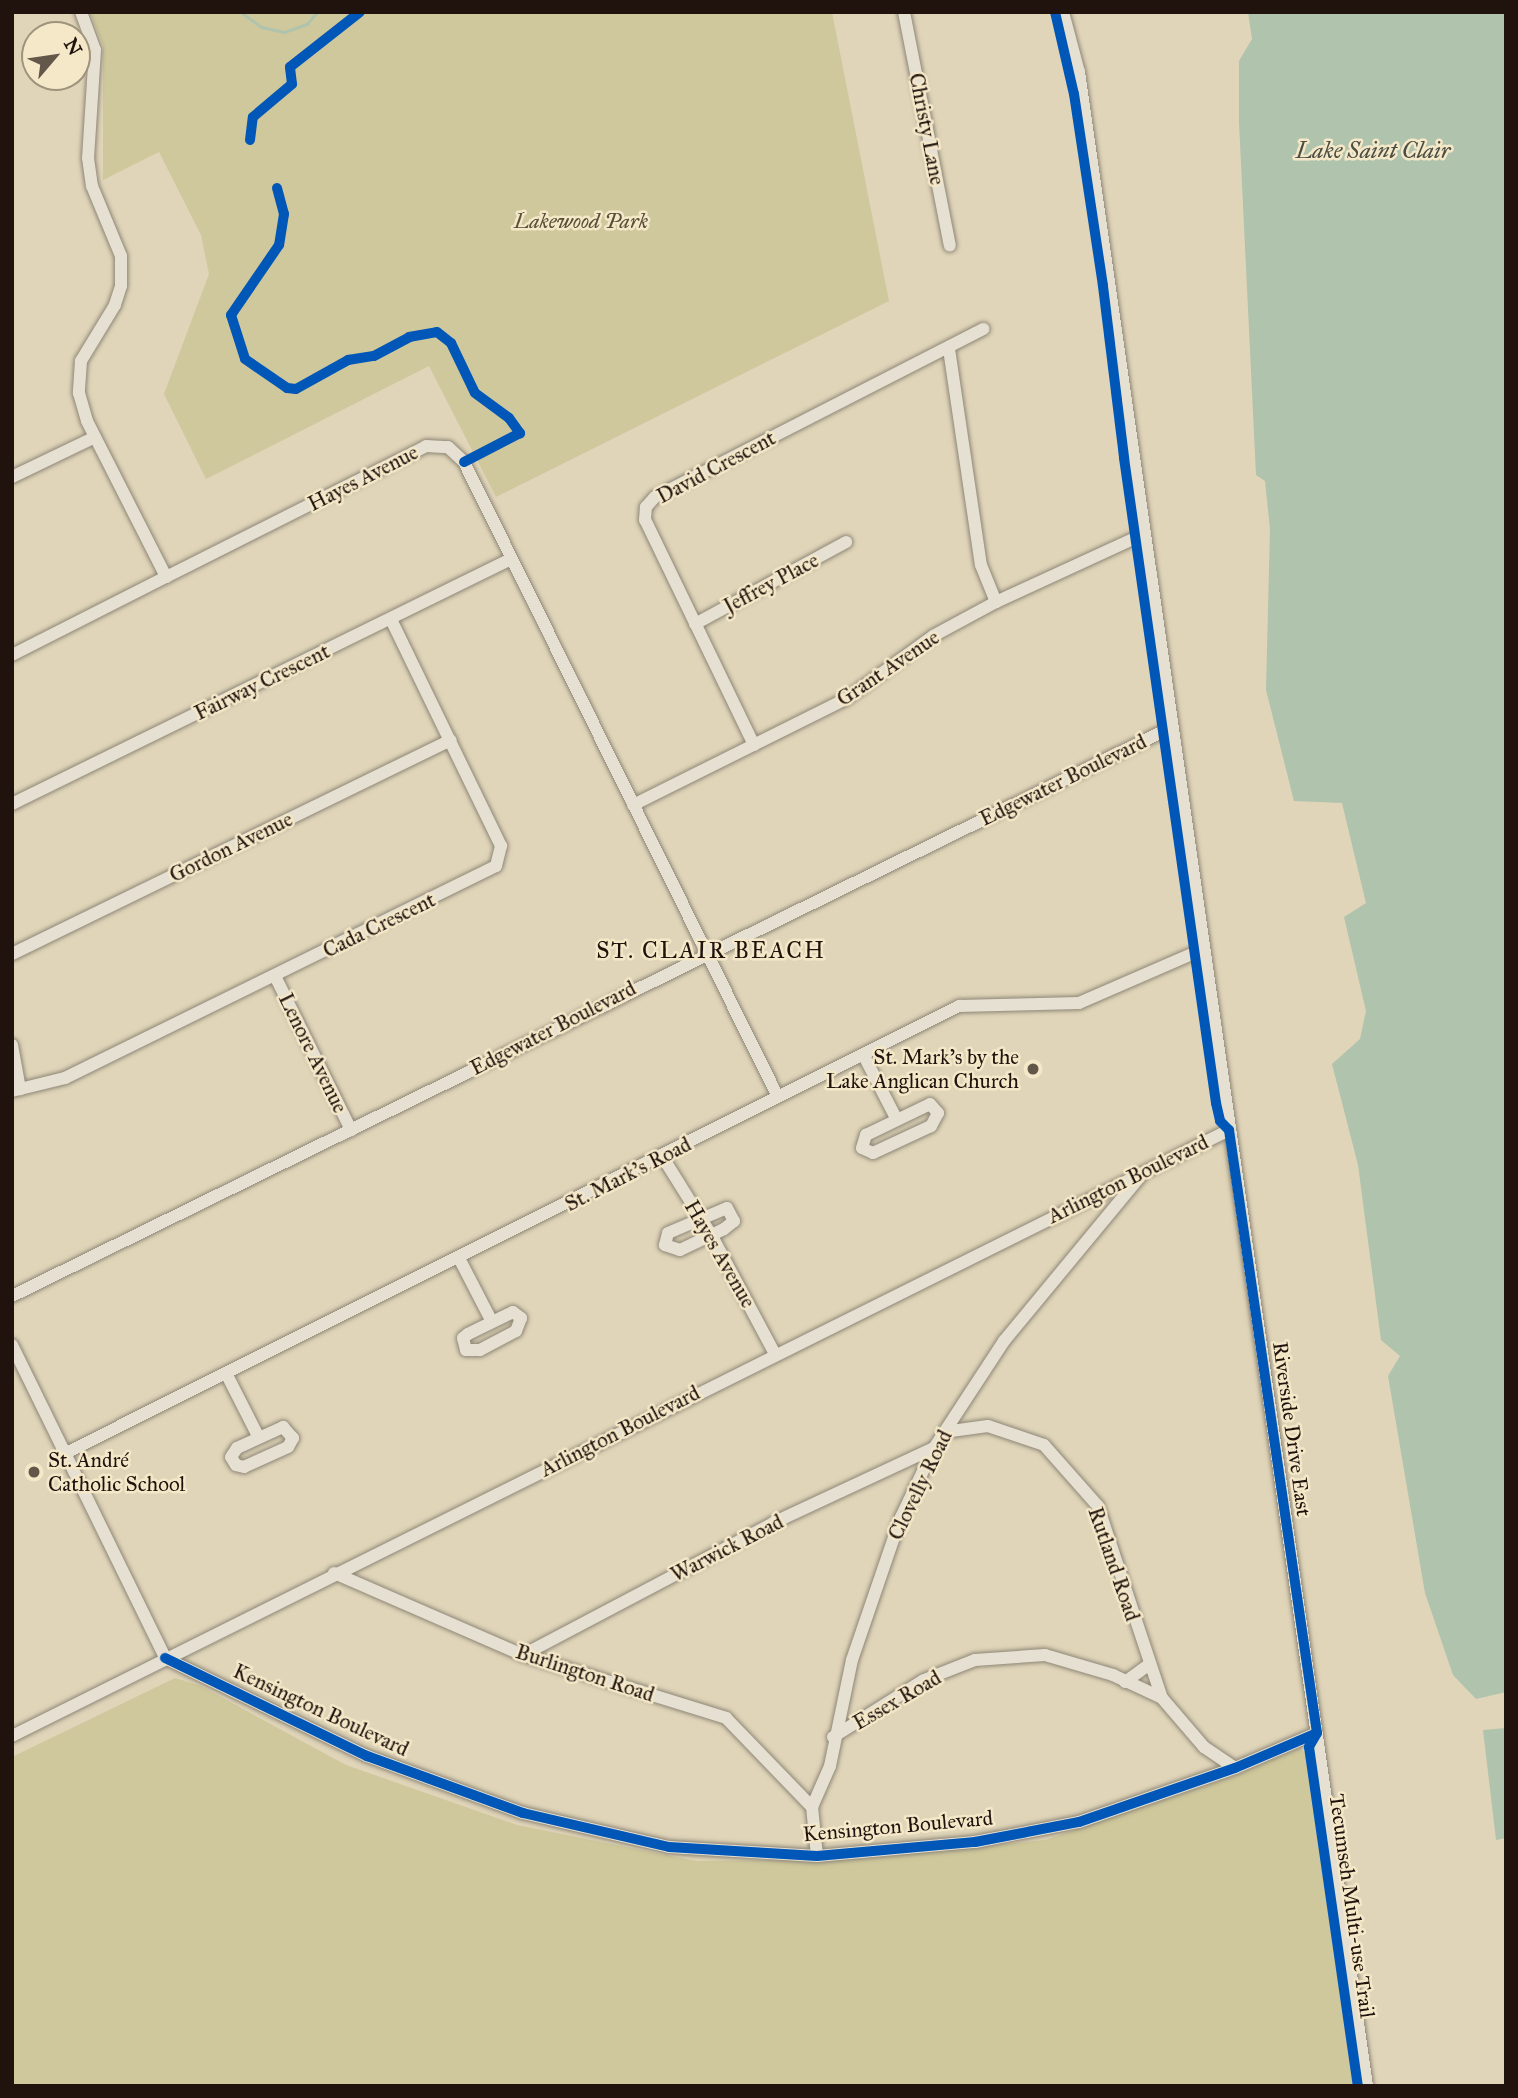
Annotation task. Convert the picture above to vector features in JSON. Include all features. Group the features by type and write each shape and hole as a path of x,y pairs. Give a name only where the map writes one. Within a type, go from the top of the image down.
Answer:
{"street":[{"path":"12,655 166,577 95,437 79,393 81,361 115,305 121,286 121,256 92,186 88,158 95,50 81,12"},
{"name":"Christy Lane","path":"904,12 950,246"},
{"name":"Riverside Drive East","path":"1063,12 1079,72 1367,2086"},
{"name":"David Crescent","path":"754,745 645,520 650,502 984,329"},
{"path":"949,349 981,565 996,602"},
{"path":"12,477 95,437"},
{"name":"Hayes Avenue","path":"166,577 426,446 441,444 464,463 778,1097"},
{"name":"Grant Avenue","path":"633,805 846,699 933,636 996,602 1144,534"},
{"name":"Jeffrey Place","path":"695,624 846,542"},
{"name":"Fairway Crescent","path":"12,804 511,559"},
{"name":"Cada Crescent","path":"16,1090 65,1078 496,866 502,846 391,619"},
{"name":"Edgewater Boulevard","path":"12,1296 706,952 1172,727"},
{"name":"Gordon Avenue","path":"12,954 451,740"},
{"name":"St. Mark's Road","path":"66,1453 864,1056 959,1006 1079,1003 1203,949"},
{"name":"Lenore Avenue","path":"275,976 351,1130"},
{"path":"12,1045 16,1090"},
{"path":"864,1056 896,1118"},
{"path":"930,1104 938,1113 932,1126 866,1153 862,1138 896,1118 930,1104"},
{"name":"Arlington Boulevard","path":"12,1735 1229,1130"},
{"name":"Hayes Avenue","path":"662,1156 712,1236 775,1354"},
{"name":"Clovelly Road","path":"817,1856 812,1807 830,1766 833,1737 852,1660 896,1530 934,1448 1004,1340 1146,1169"},
{"path":"720,1208 732,1211 734,1221 712,1236 680,1250 668,1249 664,1239 668,1233 720,1208"},
{"path":"459,1258 491,1320"},
{"path":"12,1345 165,1658"},
{"path":"226,1373 258,1436"},
{"name":"Rutland Road","path":"944,1432 988,1426 1044,1446 1098,1506 1148,1665 1162,1698 1204,1747 1235,1768"},
{"path":"283,1427 293,1438 288,1447 248,1466 236,1465 233,1453 258,1436 283,1427"},
{"name":"Warwick Road","path":"523,1655 773,1523 934,1448"},
{"name":"Burlington Road","path":"334,1573 523,1655 726,1718 812,1807"},
{"name":"Essex Road","path":"833,1737 924,1680 975,1660 1045,1655 1125,1682 1162,1698"},
{"name":"Kensington Boulevard","path":"165,1658 367,1756 523,1813 669,1847 817,1856 975,1842 1079,1822 1235,1768 1317,1733"},
{"path":"1125,1682 1148,1665"}],"green space":[{"name":"Lakewood Park","path":"90,12 832,12 889,301 496,497 429,366 206,479 164,394 209,274 201,235 159,152 103,180 103,45"},
{"path":"175,1678 201,1686 346,1765 517,1825 696,1861 863,1859 1045,1840 1237,1775 1300,1748 1305,1753 1353,2086 12,2086 12,1757"}],"water":[{"name":"Lake Saint Clair","path":"1248,12 1506,12 1506,1692 1476,1699 1453,1675 1425,1593 1388,1376 1400,1356 1381,1340 1358,1165 1332,1064 1360,1039 1366,1011 1344,917 1366,903 1342,803 1294,801 1266,690 1270,529 1265,481 1256,475 1239,122 1239,61 1252,39"},
{"path":"1506,1728 1506,1838 1496,1840 1483,1730"}],"waterway":[{"path":"241,12 262,27 284,32 307,24 317,12"}],"cycle path":[{"path":"250,140 253,117 292,84 290,67 360,12"},
{"path":"1055,12 1074,94 1216,1103 1220,1121 1229,1130 1317,1733"},
{"path":"277,188 284,214 279,245 231,315 245,359 287,388 296,389 348,360 374,356 409,337 437,332 451,343 475,393 509,418 520,433 464,462"},
{"path":"165,1658 367,1756 523,1813 669,1847 817,1856 975,1842 1079,1822 1235,1768 1317,1733"},
{"name":"Tecumseh Multi-use Trail","path":"1317,1733 1309,1747 1358,2086"}],"place":[{"name":"St. Mark's by the Lake Anglican Church","path":"1033,1069"},
{"name":"St. André Catholic School","path":"34,1472"}],"district":[{"name":"ST. CLAIR BEACH","path":"711,950"}]}
